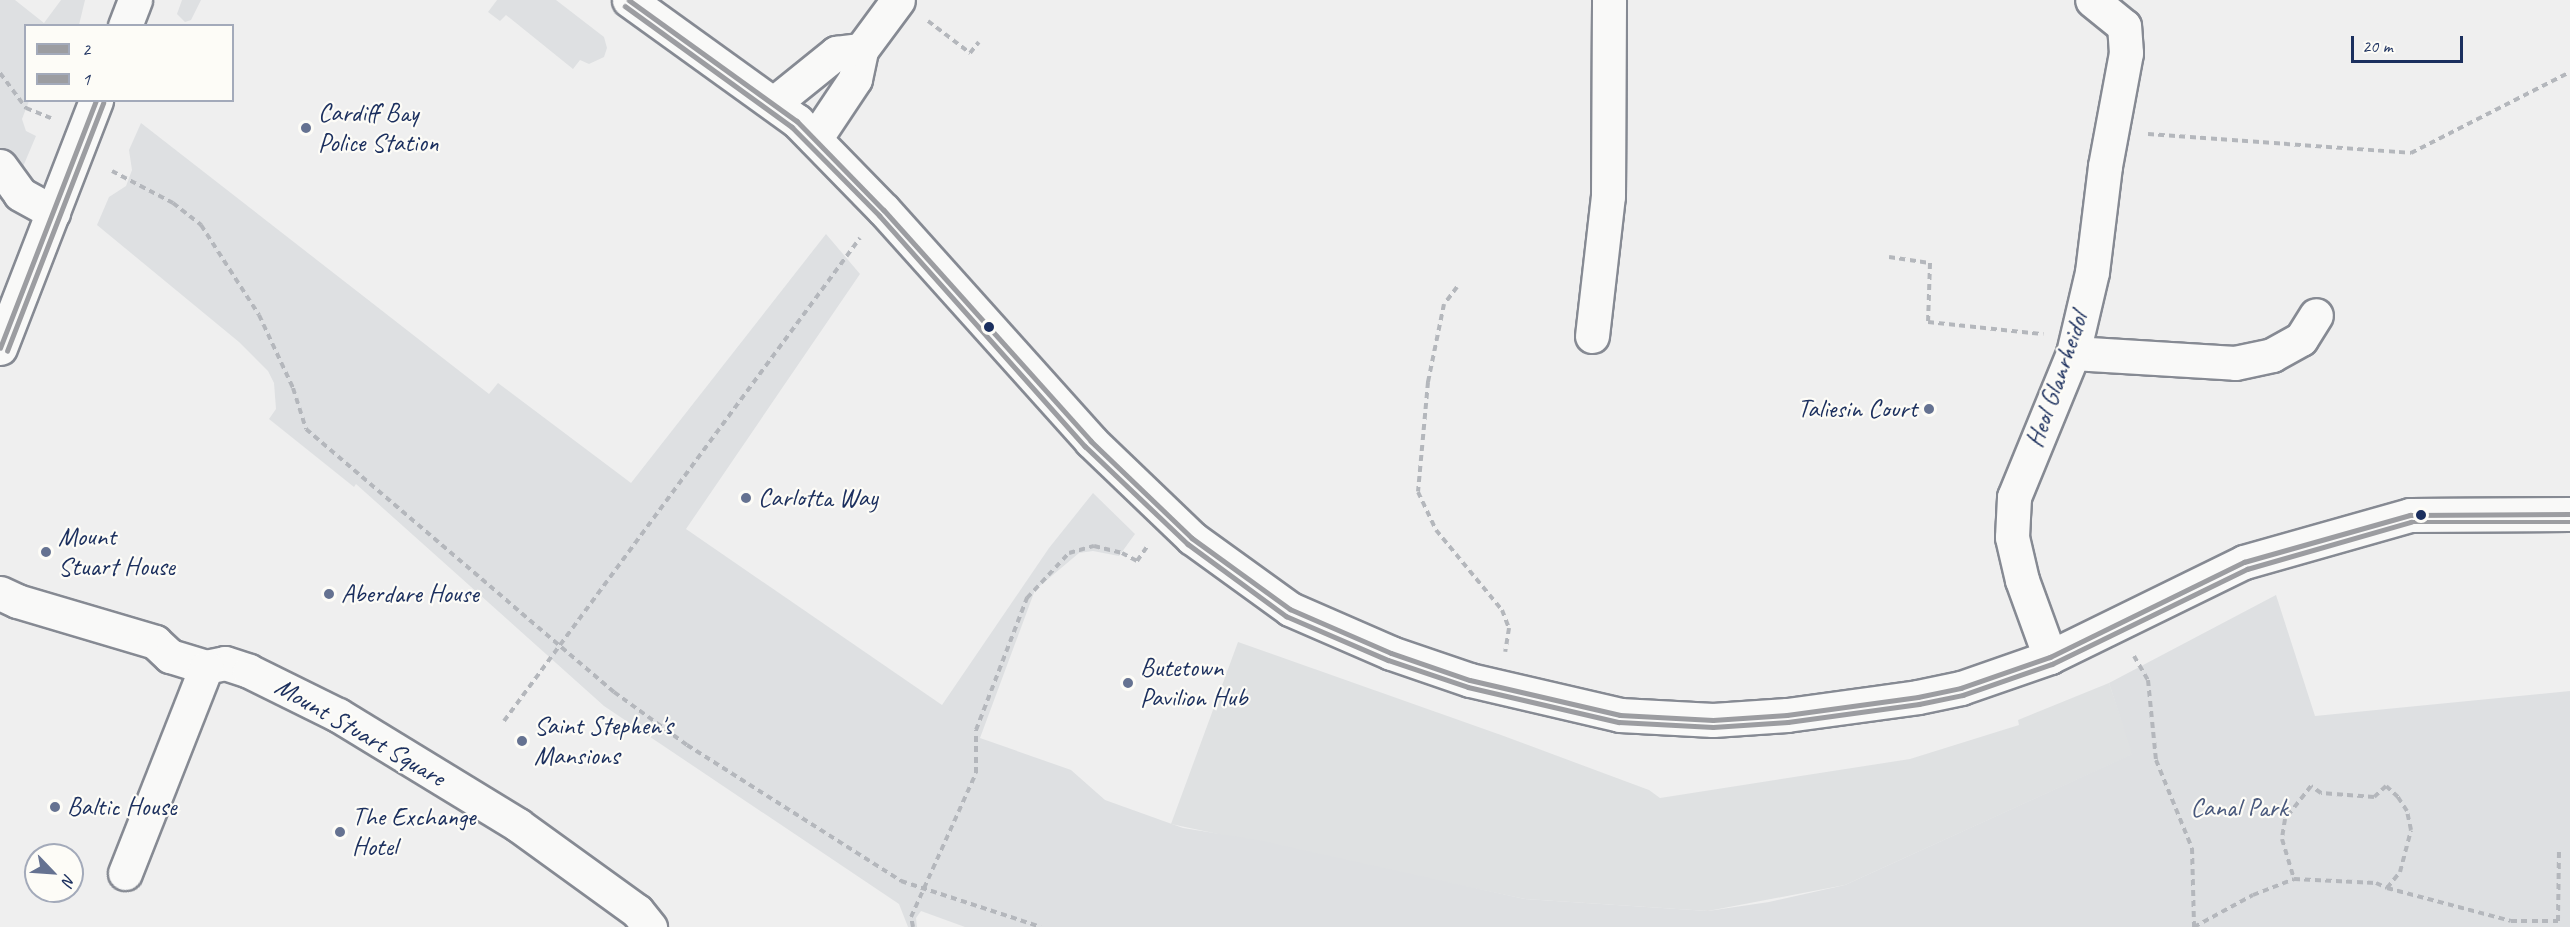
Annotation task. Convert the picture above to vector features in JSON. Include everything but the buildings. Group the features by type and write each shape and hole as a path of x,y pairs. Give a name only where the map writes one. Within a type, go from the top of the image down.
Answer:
{"street":[{"path":"126,24 135,0"},
{"path":"629,0 774,103 815,139 884,210 1091,441 1167,518 1290,609 1381,649 1470,680 1620,715 1713,720 1786,715 1961,688 2050,657 2115,628 2244,562 2410,515 2570,514"},
{"path":"1592,336 1608,196 1609,0"},
{"name":"Heol Glanrheidol","path":"2050,657 2022,580 2012,537 2014,497 2074,345 2092,272 2105,166 2126,53 2124,26 2092,0"},
{"path":"815,139 855,79 861,50 905,6"},
{"path":"774,103 836,53 861,50"},
{"path":"0,348 95,102"},
{"path":"0,166 20,195 53,212"},
{"path":"2074,345 2235,363 2272,355 2301,339 2316,315"},
{"name":"Mount Stuart Square","path":"0,593 16,601 156,642 170,656 206,667 225,663 249,671 338,715 519,825 637,911 650,927"},
{"path":"125,873 206,667"}],"path":[{"path":"905,6 970,53 979,42"},
{"path":"2111,130 2411,153 2570,72"},
{"path":"0,73 26,108 51,118"},
{"path":"112,171 173,203 201,225 259,315 293,388 306,429 558,645 687,745 848,850 901,881 1041,927"},
{"path":"504,721 844,255 884,210"},
{"path":"1889,257 1930,263 1928,322 2074,345"},
{"path":"1457,287 1444,304 1428,382 1418,492 1436,530 1502,610"},
{"path":"913,927 911,917 926,889 976,773 976,730 1032,589 1069,553 1080,549 1094,546 1137,561 1167,518"},
{"path":"2115,628 2148,680 2156,759 2192,848 2194,927 2253,895 2294,879 2376,882 2387,888 2511,921 2558,921 2559,851"},
{"path":"2294,879 2282,839 2285,819 2311,786 2321,793 2374,797 2386,786 2407,811 2411,830 2400,872 2387,888"}],"shaded area":[{"path":"1238,642 1501,735 1649,790 1660,798 1910,759 2019,725 2018,720 2109,683 2133,754 1845,885 1708,911 1525,899 1171,824"}],"green space":[{"path":"0,0 15,0 44,23 61,0 85,0 79,24 24,24 24,102 29,102 22,119 26,131 36,136 22,169 0,152"},
{"path":"182,0 201,0 191,20 185,22 177,14"},
{"path":"497,0 556,0 604,37 607,48 604,57 589,64 580,60 573,69 506,15 500,21 488,12"},
{"name":"Canal Park","path":"141,123 489,394 498,383 631,483 826,234 860,274 686,529 942,705 1049,548 1093,493 1135,534 1119,556 1093,551 1079,553 1035,590 980,738 1071,770 1105,800 1183,828 1258,840 1525,899 1708,911 1769,902 1845,885 2132,754 2109,683 2276,595 2315,716 2570,691 2570,927 965,927 921,911 916,918 917,927 908,927 899,904 604,706 356,484 354,487 269,419 276,409 274,383 268,371 239,342 97,225 109,197 126,186 132,170 129,150"}],"transit line":[{"name":"2","path":"629,0 797,121 884,210 1091,441 1192,538 1290,609 1391,653 1470,680 1620,715 1713,720 1787,715 1918,697 1961,688 2050,657 2244,562 2410,515 2570,514"},
{"name":"1","path":"625,6 792,127 879,215 1085,446 1188,544 1286,616 1388,660 1468,687 1619,722 1713,727 1788,722 1919,704 1963,695 2052,664 2247,569 2411,522 2570,522"},
{"name":"2","path":"0,348 95,102"},
{"name":"1","path":"7,351 103,103"}],"place":[{"name":"Cardiff Bay Police Station","path":"306,128"},
{"name":"Taliesin Court","path":"1929,409"},
{"name":"Carlotta Way","path":"746,498"},
{"name":"Mount Stuart House","path":"46,552"},
{"name":"Aberdare House","path":"329,594"},
{"name":"Butetown Pavilion Hub","path":"1128,683"},
{"name":"Saint Stephen's Mansions","path":"522,741"},
{"name":"Baltic House","path":"55,807"},
{"name":"The Exchange Hotel","path":"340,832"}]}
